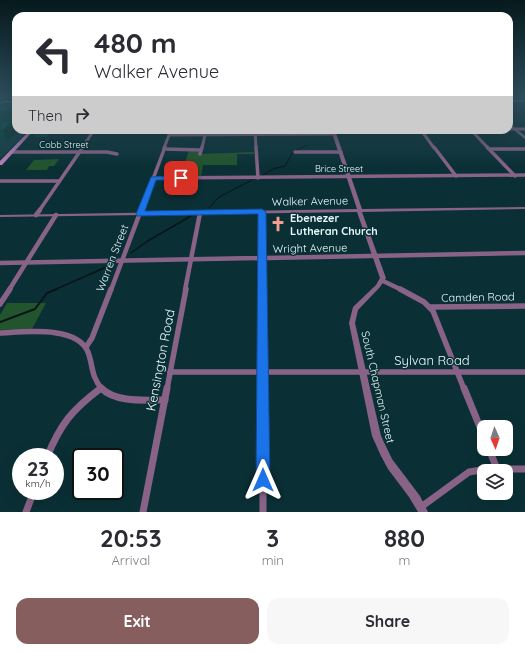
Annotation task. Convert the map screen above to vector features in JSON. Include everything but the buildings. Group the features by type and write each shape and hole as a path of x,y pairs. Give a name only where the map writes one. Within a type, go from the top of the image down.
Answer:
{"main road":[{"path":"0,164 28,134"}],"street":[{"path":"514,129 525,129"},
{"path":"514,129 525,138"},
{"path":"36,215 91,134"},
{"path":"169,135 222,134"},
{"path":"255,134 258,178"},
{"path":"335,134 383,281 431,307 477,420"},
{"path":"424,134 456,176"},
{"path":"475,134 516,176"},
{"name":"Warren Street","path":"86,347 92,338 169,135"},
{"path":"200,154 205,135"},
{"path":"164,149 201,150"},
{"path":"490,149 525,149"},
{"name":"Cobb Street","path":"10,152 107,152 117,154"},
{"path":"295,152 340,152"},
{"name":"Brice Street","path":"153,178 525,175"},
{"path":"0,181 60,181"},
{"name":"Walker Avenue","path":"0,216 525,208"},
{"path":"262,212 263,512"},
{"name":"Kensington Road","path":"143,512 200,213"},
{"path":"0,304 56,215"},
{"name":"Wright Avenue","path":"0,263 525,253"},
{"name":"South Chapman Street","path":"383,281 355,308 352,323 380,447 391,466 422,510"},
{"name":"Camden Road","path":"431,307 525,306"},
{"path":"0,333 63,334 77,339 86,347 90,357 94,379 101,388 125,399 165,400"},
{"name":"Sylvan Road","path":"170,372 525,372"},
{"path":"51,448 63,422 77,406 101,388"},
{"path":"513,469 525,469"},
{"path":"422,510 469,472 477,471"},
{"path":"26,512 31,500"}],"shaded area":[{"path":"0,121 12,121 12,134 25,134 0,159"}],"green space":[{"path":"189,151 199,152 199,154 254,152 254,154 237,154 237,165 203,165 201,177 176,177 179,168 184,165"},
{"path":"59,159 54,166 49,166 47,170 26,170 34,160"},
{"path":"7,303 46,303 32,329 0,330 0,315"}],"waterway":[{"path":"263,175 273,169 285,166 293,152 307,145"},
{"path":"209,208 219,197 252,180"},
{"path":"131,253 146,242 191,216"},
{"path":"54,290 111,265"},
{"path":"0,322 35,309 47,293 57,289"}],"place":[{"name":"Ebenezer Lutheran Church","path":"278,224"}],"route":[{"path":"181,178 153,178 140,214 262,212 263,480"}]}
